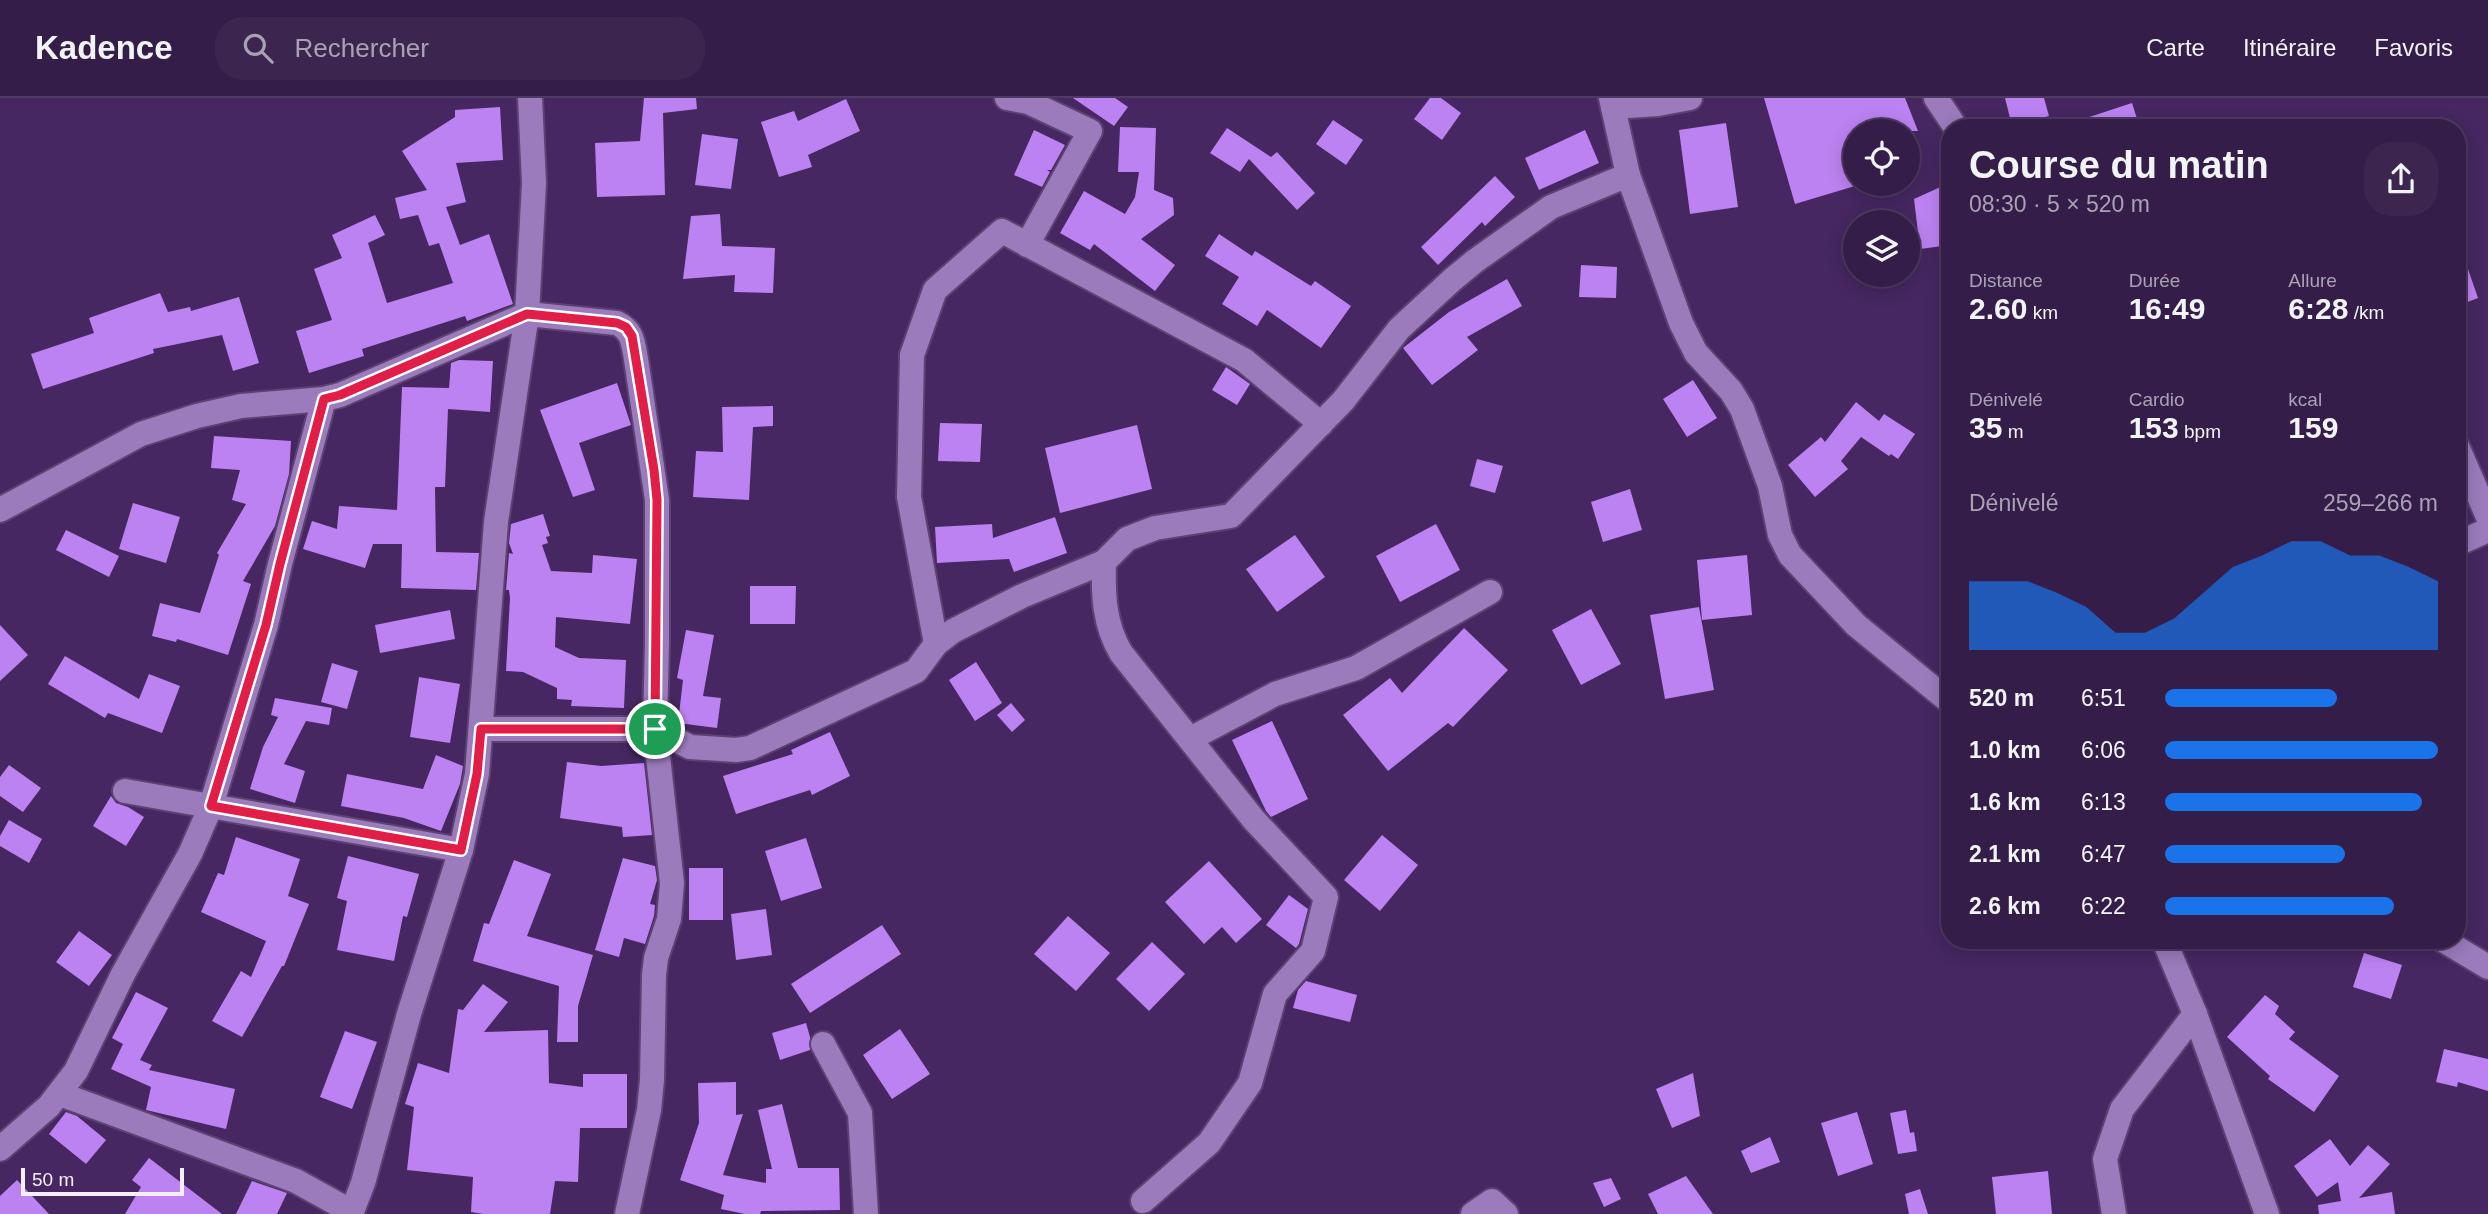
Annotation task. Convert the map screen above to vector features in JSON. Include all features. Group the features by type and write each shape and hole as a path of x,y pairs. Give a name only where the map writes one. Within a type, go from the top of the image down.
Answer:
{"street":[{"path":"60,1094 296,1181 351,1213 370,1158 409,1014 461,850 477,774 496,522 527,314 534,183 530,98"},
{"path":"1007,98 1028,102 1090,131 1027,245"},
{"path":"1690,98 1658,104 1612,102 1628,175 1681,323 1696,353 1731,391 1742,409 1770,486 1780,535 1790,555 1856,625 1941,695"},
{"path":"1936,98 1950,119"},
{"path":"481,729 655,729 691,747 750,748 916,671 936,644 953,631 1022,596 1104,562 1127,539 1156,528 1231,516 1351,391 1399,329 1475,261 1551,207 1628,175"},
{"path":"936,644 909,497 912,355 936,290 1002,231 1244,360 1321,424"},
{"path":"0,510 141,434 197,416 241,406 324,399 340,395 527,314 617,323 626,327 632,336 657,500 655,729 672,883 669,919 656,958 649,1110 627,1214"},
{"path":"0,1149 60,1094 76,1071 123,974 190,853 211,806 266,625 324,399"},
{"path":"2466,465 2488,517"},
{"path":"2466,540 2488,530"},
{"path":"1104,562 1103,601 1115,642 1254,820 1326,897 1313,951 1275,994 1250,1083 1209,1143 1143,1200"},
{"path":"1190,739 1275,694 1356,668 1490,592"},
{"path":"125,791 461,850"},
{"path":"2168,949 2195,1014 2267,1214"},
{"path":"2458,949 2488,967"},
{"path":"2114,1214 2105,1159 2122,1109 2195,1014"},
{"path":"823,1044 860,1113 866,1214"},
{"path":"1473,1214 1492,1201 1506,1214"}],"building":[{"path":"644,98 696,98 697,109 663,113 665,195 597,197 595,143 640,141"},
{"path":"1073,98 1115,98 1128,107 1114,126"},
{"path":"1430,98 1441,98 1461,113 1442,140 1414,119"},
{"path":"1764,98 1905,98 1913,119 1843,119 1843,190 1795,204"},
{"path":"2005,98 2044,98 2049,116 2038,119 2010,119"},
{"path":"846,99 860,131 808,155 812,167 779,177 761,122 794,111 798,121"},
{"path":"2132,103 2137,119 2083,119"},
{"path":"500,107 503,160 456,163 466,202 446,207 460,245 489,234 513,304 467,321 465,316 362,349 364,356 309,373 296,331 332,320 314,269 342,258 332,235 375,215 385,235 368,243 387,303 453,283 439,243 429,246 418,215 400,219 395,198 427,190 402,151 455,117 455,110"},
{"path":"1333,120 1363,140 1346,165 1316,144"},
{"path":"1726,123 1738,207 1690,214 1679,130"},
{"path":"1120,127 1156,128 1154,190 1173,198 1174,215 1141,239 1175,265 1155,291 1094,244 1090,250 1060,233 1084,191 1125,214 1135,197 1139,172 1118,172"},
{"path":"1227,128 1271,157 1277,152 1315,193 1297,210 1249,159 1240,172 1210,153"},
{"path":"1034,130 1065,145 1051,170 1047,170 1050,172 1042,187 1014,175"},
{"path":"1585,130 1599,163 1539,190 1525,158"},
{"path":"702,134 738,139 731,189 695,185"},
{"path":"1495,176 1515,197 1485,226 1482,222 1438,265 1421,247"},
{"path":"1941,187 1941,246 1920,249 1920,210 1915,210 1914,199"},
{"path":"720,214 722,246 775,248 773,293 734,292 735,275 683,279 691,216"},
{"path":"1219,234 1252,256 1255,251 1311,286 1315,281 1351,306 1321,348 1267,310 1257,326 1222,304 1239,277 1205,256"},
{"path":"2466,263 2478,298 2466,303"},
{"path":"1581,265 1617,267 1616,298 1579,297"},
{"path":"1507,279 1522,306 1467,337 1478,350 1432,385 1403,348 1449,312"},
{"path":"160,293 168,312 190,307 191,311 239,297 259,363 233,371 222,335 153,349 154,353 43,389 31,354 94,333 89,318"},
{"path":"459,360 493,361 490,412 448,409 445,487 435,487 436,552 479,553 476,590 401,588 402,544 373,544 365,568 303,549 312,521 337,529 339,506 397,510 402,387 449,388 451,363"},
{"path":"1226,367 1250,384 1237,405 1212,390"},
{"path":"1693,380 1717,418 1687,437 1663,399"},
{"path":"617,383 631,425 579,443 595,490 573,497 540,410"},
{"path":"1856,402 1879,421 1884,414 1915,434 1898,459 1861,437 1841,461 1848,469 1815,497 1788,465 1821,437 1825,442"},
{"path":"773,406 773,426 753,427 749,500 693,497 696,451 723,452 722,407"},
{"path":"940,423 982,424 980,462 938,461"},
{"path":"1137,425 1152,489 1060,513 1045,448"},
{"path":"214,436 291,441 289,474 275,526 243,581 251,584 228,655 177,639 176,642 152,636 160,603 200,613 219,555 217,553 246,504 232,500 240,470 211,468"},
{"path":"1477,459 1503,466 1495,493 1470,486"},
{"path":"1630,489 1642,530 1603,542 1591,502"},
{"path":"133,503 180,517 166,563 119,549"},
{"path":"543,514 550,536 546,537 548,543 542,545 551,571 592,573 593,555 637,559 630,624 556,617 555,647 579,658 626,660 624,708 571,706 572,700 557,699 557,688 523,672 506,671 510,598 509,590 506,590 509,553 513,554 509,543 511,524"},
{"path":"1055,517 1067,553 1014,572 1009,559 937,563 935,527 992,524 993,538"},
{"path":"1436,524 1460,570 1400,602 1376,556"},
{"path":"66,530 119,556 109,577 56,550"},
{"path":"1295,535 1325,577 1277,612 1246,569"},
{"path":"1747,555 1752,615 1702,620 1697,560"},
{"path":"750,586 796,586 795,624 750,624"},
{"path":"1699,607 1714,690 1665,699 1650,615"},
{"path":"1591,609 1621,664 1581,685 1552,630"},
{"path":"450,610 455,639 380,653 375,625"},
{"path":"0,625 28,655 0,681"},
{"path":"1464,628 1508,670 1453,727 1448,723 1388,771 1343,715 1390,678 1402,693"},
{"path":"686,630 714,635 703,696 721,698 717,728 678,723 683,680 677,678"},
{"path":"65,656 139,699 149,674 180,686 162,733 108,713 105,718 48,684"},
{"path":"976,662 1002,703 975,721 949,680"},
{"path":"332,663 358,671 347,709 321,702"},
{"path":"419,677 460,684 450,743 410,737"},
{"path":"275,698 332,708 329,725 306,721 284,764 305,771 295,803 250,789 263,747 278,717 271,715"},
{"path":"1011,703 1025,720 1012,732 997,715"},
{"path":"1272,721 1308,799 1271,817 1232,740"},
{"path":"830,732 850,776 812,795 810,790 736,814 723,776 793,754 791,750"},
{"path":"436,755 463,766 460,784 441,831 404,818 341,806 347,774 423,789"},
{"path":"567,762 601,766 644,763 652,835 623,837 622,827 560,818"},
{"path":"9,765 41,788 23,812 0,796 0,777"},
{"path":"111,796 116,803 144,817 126,846 93,826"},
{"path":"9,820 42,839 29,863 0,846 0,836"},
{"path":"1382,835 1418,865 1380,911 1344,880"},
{"path":"236,837 300,859 288,896 309,904 284,966 242,1037 212,1021 241,971 251,977 266,941 201,912 218,873 224,875"},
{"path":"806,838 822,888 781,901 765,851"},
{"path":"348,856 419,874 407,917 403,916 394,961 337,950 347,901 337,898"},
{"path":"623,858 655,866 657,880 650,904 655,905 654,916 645,944 624,938 619,957 595,950"},
{"path":"514,860 551,874 527,936 593,955 578,1006 578,1042 557,1042 559,986 473,961 484,923 489,924"},
{"path":"1209,861 1262,919 1236,943 1222,927 1204,944 1165,902"},
{"path":"689,868 723,868 723,920 689,920"},
{"path":"1289,895 1308,909 1296,948 1266,925"},
{"path":"766,909 772,955 736,960 731,914"},
{"path":"1068,916 1110,953 1076,991 1034,954"},
{"path":"882,925 901,954 810,1013 791,984"},
{"path":"79,931 112,955 89,986 56,962"},
{"path":"1152,942 1185,974 1149,1011 1116,979"},
{"path":"2364,953 2402,965 2391,999 2353,987"},
{"path":"1306,981 1357,995 1350,1022 1293,1008 1298,990"},
{"path":"483,984 508,1002 484,1032 548,1030 549,1083 583,1087 583,1074 627,1074 627,1128 580,1128 578,1182 555,1181 550,1214 471,1212 473,1177 407,1170 414,1107 405,1104 418,1063 449,1073 458,1009 463,1010"},
{"path":"136,992 168,1008 140,1060 152,1065 149,1070 235,1089 226,1129 146,1110 151,1087 111,1069 123,1044 112,1038"},
{"path":"2265,995 2279,1006 2275,1014 2295,1032 2289,1039 2339,1076 2314,1112 2268,1079 2270,1076 2227,1037"},
{"path":"806,1023 810,1050 780,1060 772,1033"},
{"path":"900,1029 930,1074 892,1099 863,1055"},
{"path":"345,1031 377,1042 352,1109 320,1097"},
{"path":"2444,1049 2488,1059 2488,1091 2458,1082 2457,1087 2436,1082"},
{"path":"1693,1073 1700,1116 1672,1128 1656,1089"},
{"path":"736,1082 736,1115 743,1114 723,1175 766,1183 766,1169 772,1169 758,1110 782,1104 798,1168 839,1168 840,1210 761,1211 760,1214 745,1214 721,1209 724,1195 680,1180 699,1123 698,1083"},
{"path":"1906,1110 1917,1151 1898,1154 1890,1113"},
{"path":"66,1112 77,1116 106,1140 86,1164 49,1134"},
{"path":"1857,1112 1873,1164 1838,1176 1821,1123"},
{"path":"1770,1137 1780,1162 1751,1173 1741,1151"},
{"path":"2330,1139 2350,1166 2368,1145 2390,1164 2359,1198 2392,1192 2395,1214 2319,1214 2318,1205 2341,1201 2338,1182 2317,1197 2294,1166"},
{"path":"149,1158 222,1214 125,1214 141,1187 132,1180"},
{"path":"2048,1171 2052,1214 1996,1214 1992,1177"},
{"path":"1686,1176 1713,1214 1658,1214 1648,1194"},
{"path":"1611,1178 1621,1199 1604,1207 1593,1183"},
{"path":"17,1180 49,1214 0,1214 0,1196"},
{"path":"252,1181 287,1193 277,1214 236,1214"},
{"path":"1920,1189 1928,1214 1909,1214 1905,1194"}],"route":[{"path":"527,314 617,323 626,327 632,336 657,500 655,729 481,729 477,774 461,850 211,806 266,625 324,399 340,395 527,314"}]}
